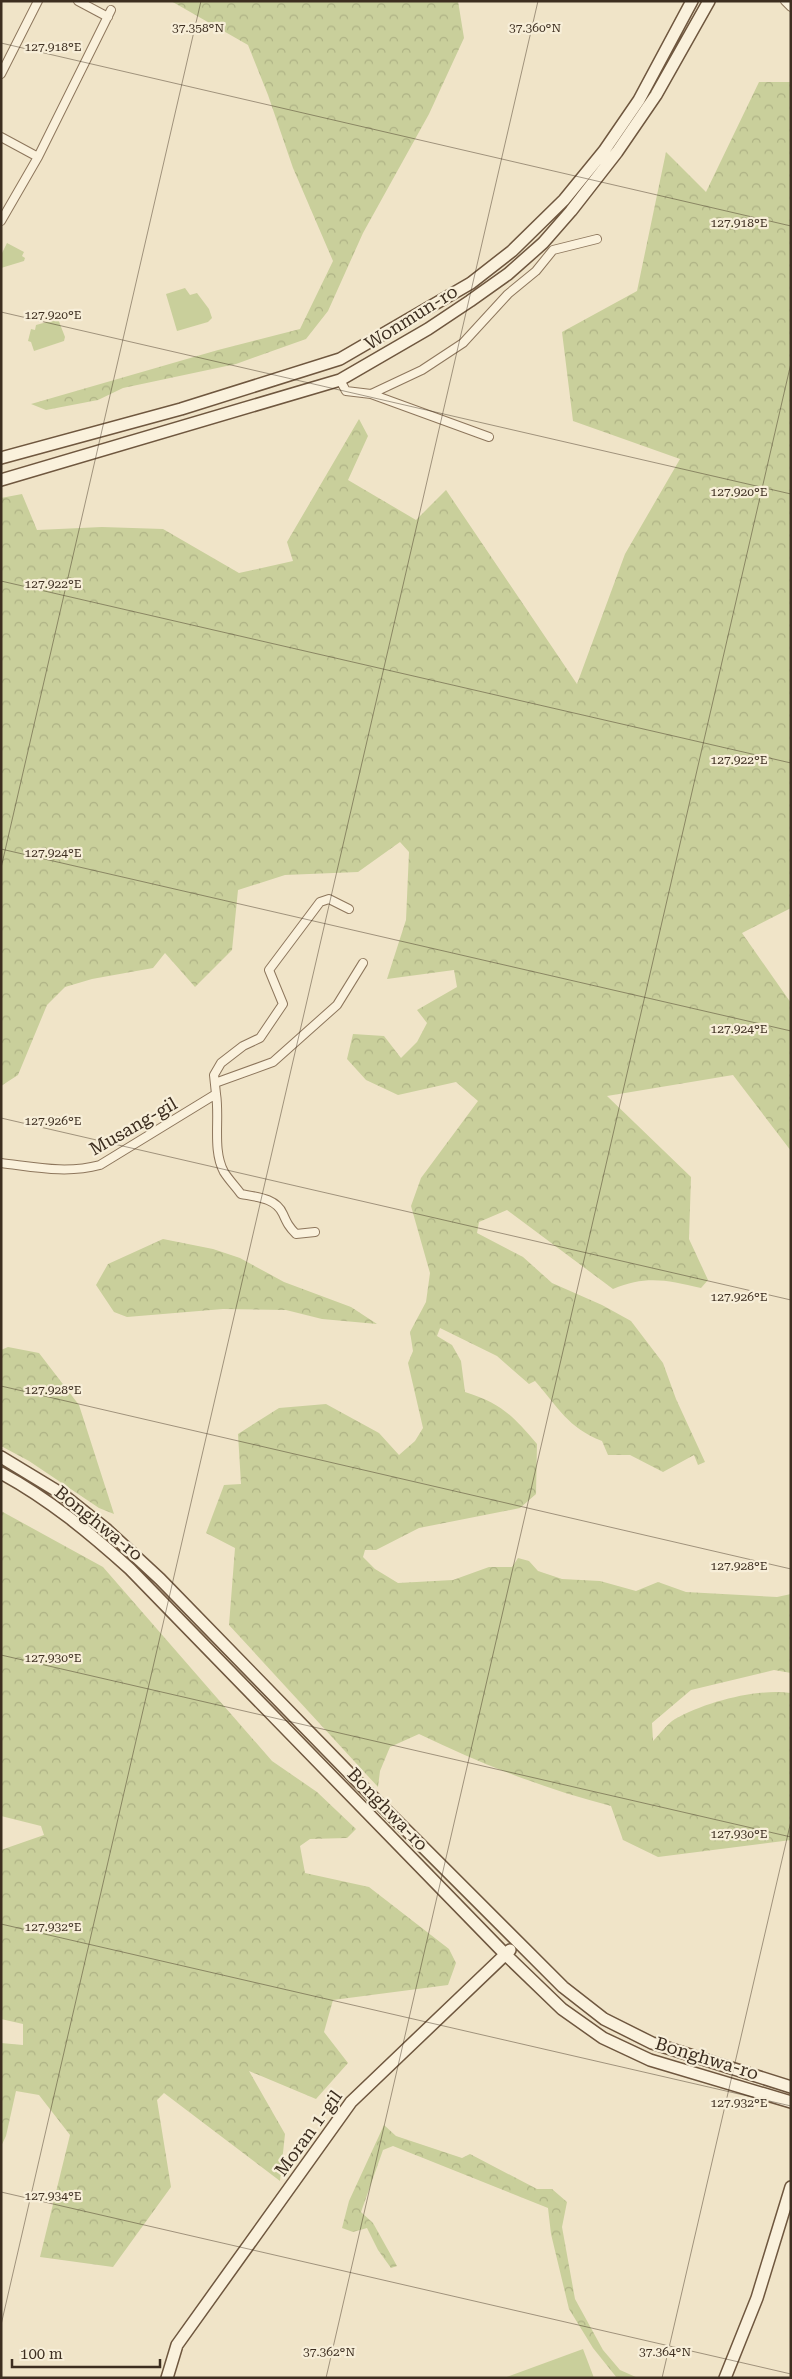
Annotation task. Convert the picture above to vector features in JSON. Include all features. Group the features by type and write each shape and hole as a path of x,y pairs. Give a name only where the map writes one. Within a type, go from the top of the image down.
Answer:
{"street":[{"path":"1,74 38,1"},
{"path":"1,221 38,157 110,13 78,1"},
{"name":"Wonmun-ro","path":"1,458 181,409 340,359 471,283 512,251 564,200 604,151 639,100 692,1"},
{"name":"Wonmun-ro","path":"1,480 340,380 428,329 470,301 508,274 543,243 617,152 651,103 709,1"},
{"path":"785,1 791,7"},
{"path":"1,137 38,157"},
{"path":"371,394 422,370 463,343 508,294 536,271 553,250 597,239"},
{"path":"543,243 553,250"},
{"path":"340,380 346,391 371,394 489,437"},
{"path":"315,1232 296,1234 287,1226 283,1213 276,1205 264,1198 241,1194 224,1172 217,1140 218,1111 214,1075 221,1063 243,1046 260,1038 283,1004 269,970 320,902 328,899 349,908"},
{"path":"215,1083 273,1062 338,1005 363,963"},
{"name":"Musang-gil","path":"1,1163 55,1170 79,1170 100,1165 216,1094"},
{"name":"Bonghwa-ro","path":"1,1457 62,1494 106,1529 166,1586 355,1780 563,1987 604,2019 652,2043 791,2087"},
{"name":"Bonghwa-ro","path":"1,1473 53,1505 94,1537 130,1569 506,1955 562,2009 603,2038 650,2060 791,2102"},
{"name":"Moran 1-gil","path":"167,2378 177,2345 351,2102 506,1955 517,1941"},
{"path":"725,2378 757,2298 791,2187"}],"green space":[{"path":"171,1 458,1 464,38 429,114 363,233 328,311 306,339 236,364 123,388 98,400 46,410 31,404 218,350 300,329 333,261 293,168 268,95 248,45"},
{"path":"759,82 791,82 791,908 742,933 791,1003 791,1151 733,1075 607,1096 691,1177 689,1239 708,1280 701,1288 667,1281 646,1280 613,1289 507,1210 479,1222 477,1233 523,1257 552,1283 602,1305 631,1321 663,1363 676,1399 705,1462 698,1465 694,1455 663,1472 630,1455 608,1455 602,1441 580,1430 564,1416 535,1381 529,1384 497,1356 440,1328 437,1336 452,1345 461,1361 465,1392 488,1401 506,1412 537,1444 536,1494 520,1508 419,1528 376,1550 365,1550 363,1557 375,1569 398,1583 453,1580 489,1567 512,1567 518,1558 529,1561 538,1571 562,1579 600,1581 636,1591 658,1582 686,1592 777,1597 791,1594 791,1673 774,1670 691,1690 652,1723 653,1741 675,1719 701,1707 747,1695 777,1692 791,1693 791,1840 658,1857 623,1840 611,1806 562,1792 514,1775 466,1756 419,1734 390,1747 380,1771 378,1787 229,1625 235,1548 206,1533 224,1485 241,1484 238,1434 279,1408 326,1404 379,1433 399,1455 415,1441 423,1428 408,1363 413,1351 410,1332 426,1302 430,1273 411,1206 421,1178 478,1101 456,1082 398,1095 366,1080 347,1059 353,1034 384,1036 401,1058 417,1042 427,1023 417,1010 457,987 454,970 387,979 406,920 409,852 400,842 358,872 285,875 238,890 232,950 195,987 165,953 153,968 92,979 65,987 47,1005 18,1075 1,1086 1,498 22,494 37,530 102,527 163,529 239,573 293,561 287,542 359,419 368,436 348,480 416,520 446,490 577,684 625,554 680,459 573,421 562,332 637,291 666,152 706,192"},
{"path":"7,243 24,252 22,256 25,258 24,261 1,268 1,255"},
{"path":"185,288 190,295 197,293 209,309 212,318 208,322 177,331 166,294"},
{"path":"58,319 65,337 64,341 34,351 31,342 28,341 31,329 35,330 36,325"},
{"path":"163,1239 213,1249 240,1258 284,1282 351,1307 377,1324 322,1319 286,1310 223,1309 127,1317 114,1312 96,1285 108,1264"},
{"path":"8,1347 39,1353 79,1405 114,1514 99,1508 29,1461 1,1446 1,1350"},
{"path":"1,1511 103,1567 272,1761 317,1792 356,1829 347,1838 310,1839 300,1846 305,1873 369,1887 449,1949 456,1963 448,1985 333,2000 324,2032 348,2063 316,2099 249,2071 285,2134 280,2181 164,2093 157,2100 171,2187 113,2267 40,2257 70,2135 39,2095 16,2091 6,2136 1,2146 1,2043 23,2045 23,2024 1,2019 1,1850 44,1835 41,1826 1,1816"},
{"path":"384,2125 396,2136 462,2158 470,2154 537,2189 552,2189 567,2202 562,2227 575,2299 603,2350 620,2370 638,2378 617,2378 593,2348 569,2309 551,2234 548,2208 393,2146 383,2150 361,2212 373,2223 397,2266 391,2268 378,2250 367,2228 353,2232 342,2228 349,2201"},
{"path":"583,2349 594,2378 504,2378"}]}
